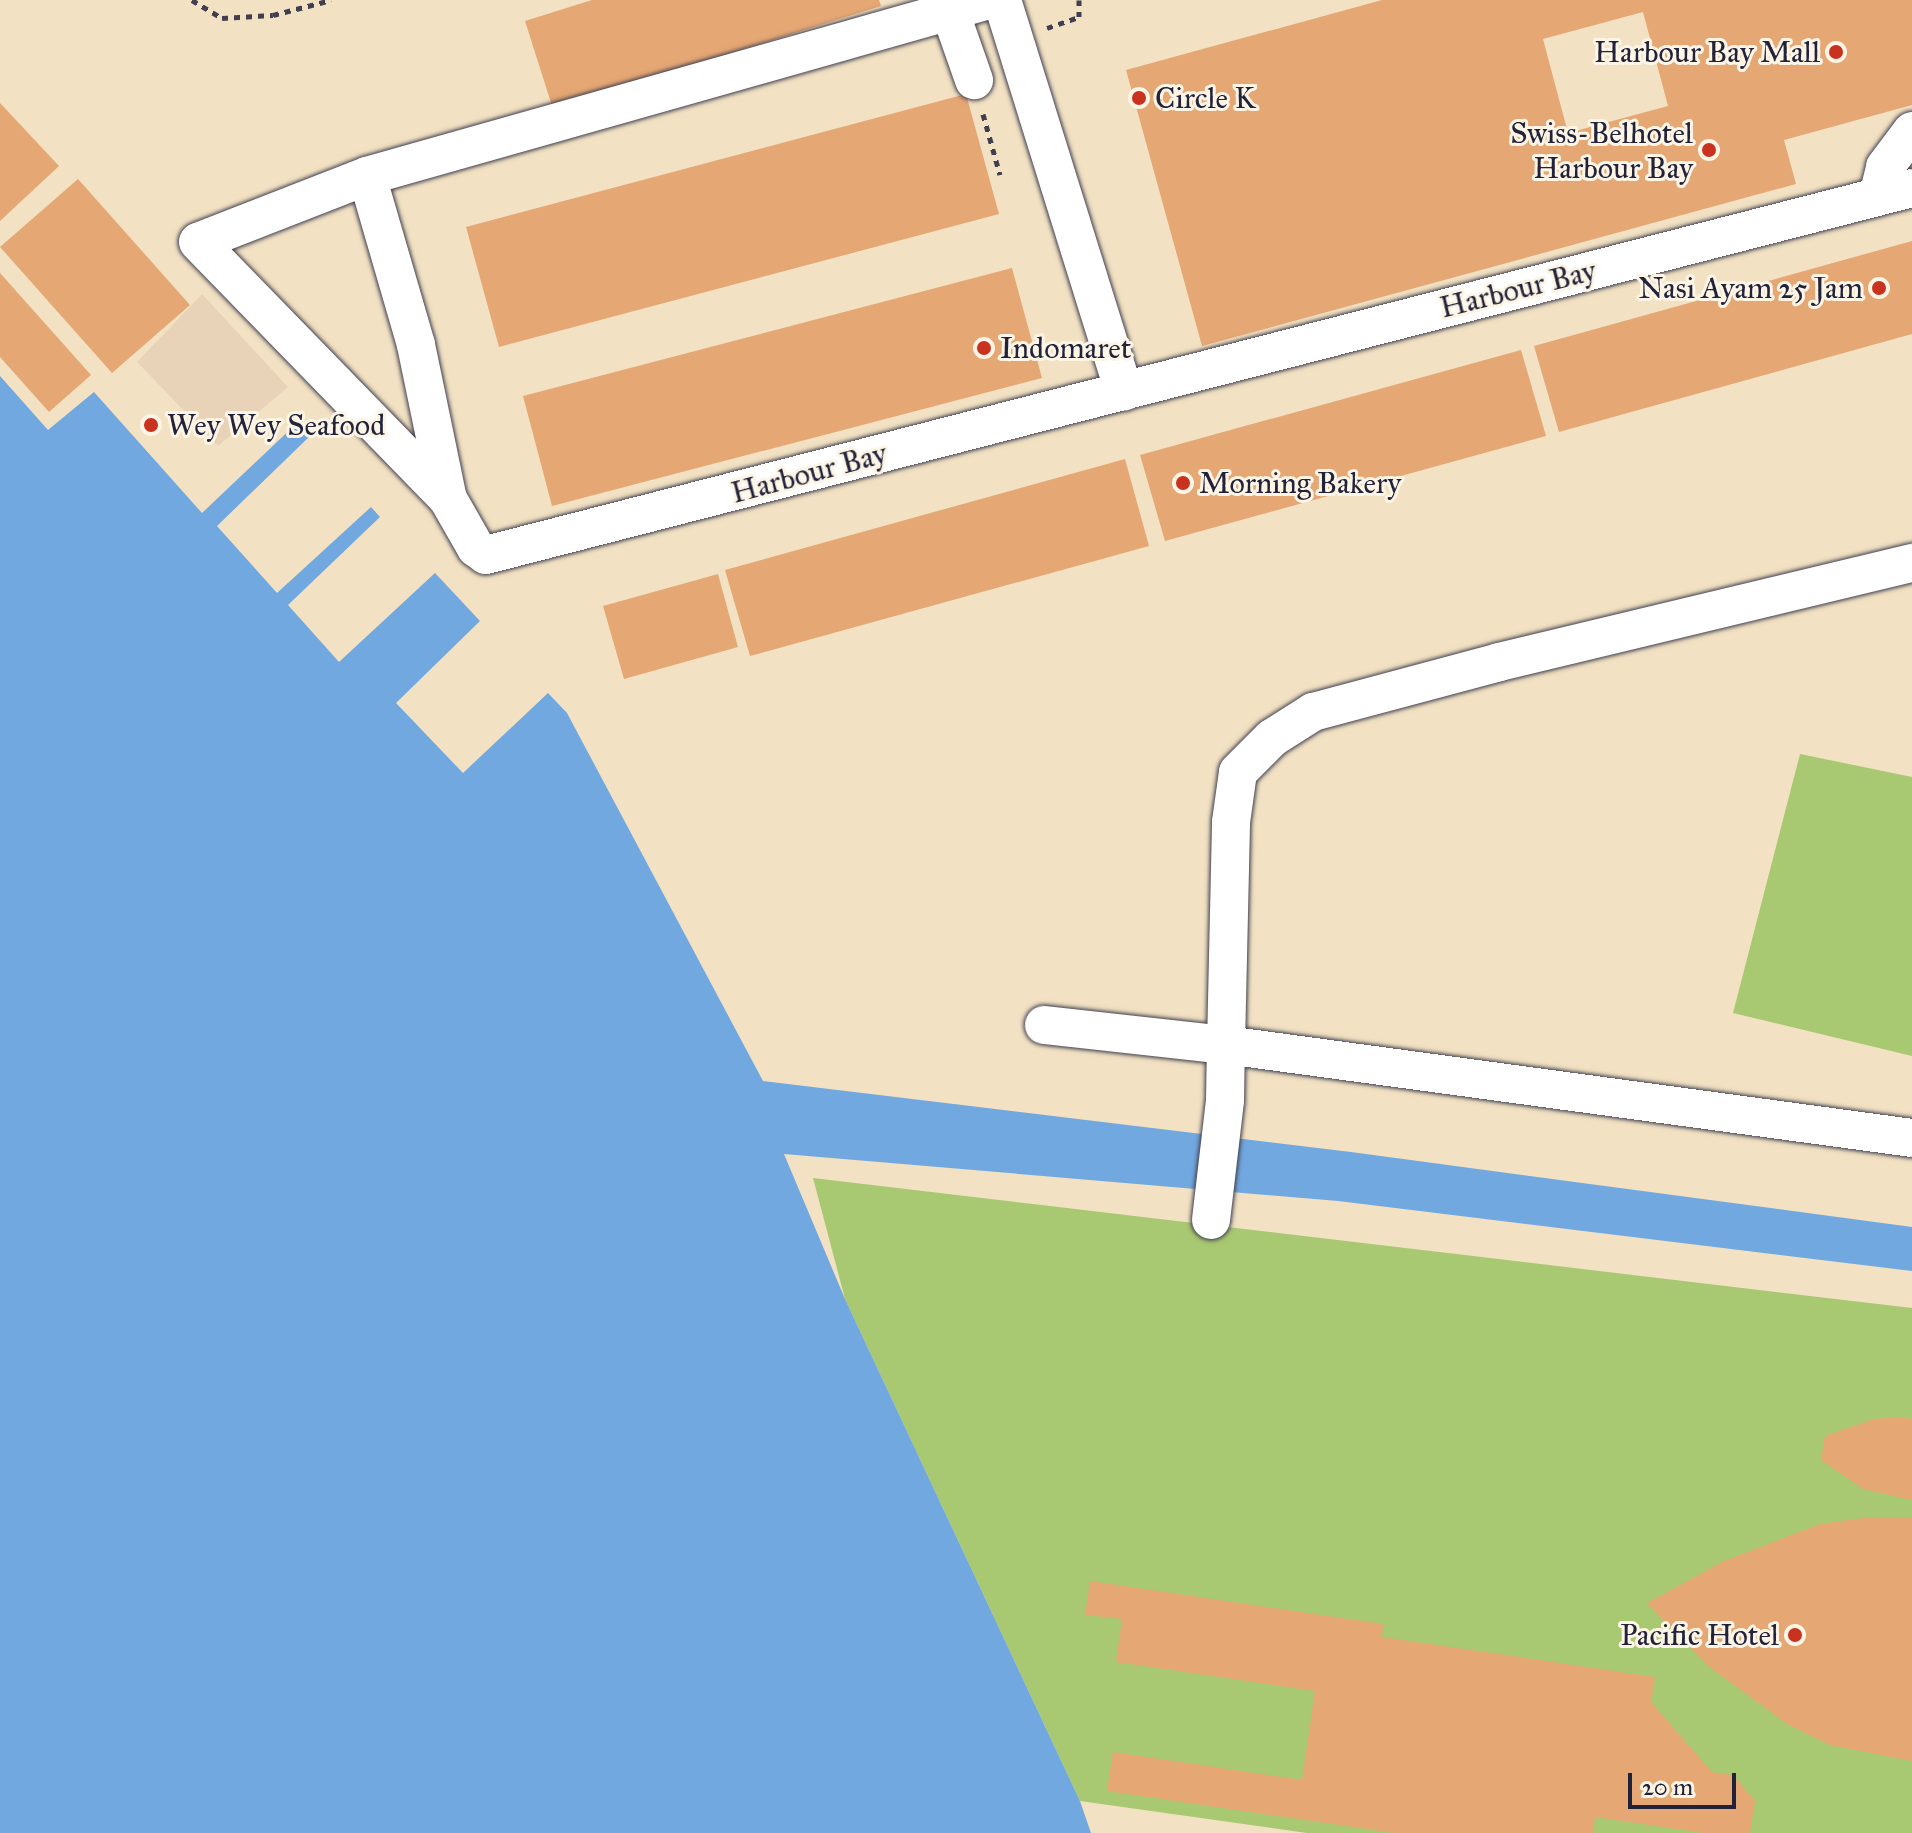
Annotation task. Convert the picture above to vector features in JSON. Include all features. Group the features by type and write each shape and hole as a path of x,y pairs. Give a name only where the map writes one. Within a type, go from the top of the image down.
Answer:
{"lane":[{"path":"448,499 198,242 367,176 948,4 989,0"},
{"path":"1002,0 1124,391"},
{"path":"948,4 974,80"},
{"path":"1895,192 1885,167 1912,131"},
{"path":"367,176 416,345 448,499"},
{"name":"Harbour Bay","path":"448,499 476,548 486,555 494,555 1895,192"},
{"path":"1212,1211 1224,1111 1231,822 1238,772 1272,738 1313,712 1499,662 1912,563"},
{"path":"1044,1025 1226,1045 1912,1138"}],"path":[{"path":"192,0 222,18 273,15 331,0"},
{"path":"974,80 1000,175"}],"shaded area":[{"path":"202,294 288,387 218,446 137,362"}],"green space":[{"path":"1800,754 1912,777 1912,1056 1733,1013"},
{"path":"813,1178 1912,1308 1912,1833 1307,1833 1080,1801 845,1299"}],"water":[{"path":"0,376 48,430 94,392 202,513 298,422 310,436 217,526 277,593 371,507 380,517 288,605 339,662 435,573 480,621 396,703 463,773 548,693 567,713 763,1081 1351,1152 1912,1227 1912,1271 1338,1201 784,1154 845,1299 1080,1801 1091,1833 0,1833"}],"building":[{"path":"592,0 879,0 881,6 553,109 525,21"},
{"path":"1382,0 1912,0 1912,105 1784,140 1796,184 1202,346 1126,70","holes":["1643,12 1668,106 1568,133 1543,39"]},
{"path":"966,94 999,214 499,347 466,227"},
{"path":"0,103 59,166 0,221"},
{"path":"78,179 190,305 112,373 0,247"},
{"path":"1912,241 1912,334 1559,432 1534,346"},
{"path":"1012,268 1042,378 552,506 523,396"},
{"path":"0,273 91,375 49,412 0,357"},
{"path":"1521,350 1546,436 1165,541 1140,455"},
{"path":"1125,459 1149,546 750,656 725,570"},
{"path":"718,574 738,647 624,679 603,606"},
{"path":"1874,1419 1912,1419 1912,1500 1863,1489 1821,1460 1825,1436"},
{"name":"Pacific Hotel","path":"1871,1517 1912,1517 1912,1761 1830,1745 1787,1724 1708,1666 1647,1603 1724,1561 1820,1524"},
{"path":"1090,1581 1383,1624 1382,1637 1655,1677 1651,1702 1712,1772 1733,1775 1755,1801 1750,1833 1703,1833 1595,1817 1593,1833 1394,1833 1107,1791 1113,1752 1302,1780 1315,1691 1116,1662 1122,1619 1085,1615"}],"place":[{"name":"Harbour Bay Mall","path":"1836,52"},
{"name":"Circle K","path":"1139,98"},
{"name":"Swiss-Belhotel Harbour Bay","path":"1709,150"},
{"name":"Nasi Ayam 25 Jam","path":"1879,288"},
{"name":"Indomaret","path":"984,348"},
{"name":"Wey Wey Seafood","path":"151,425"},
{"name":"Morning Bakery","path":"1183,483"},
{"name":"Pacific Hotel","path":"1795,1635"}]}
